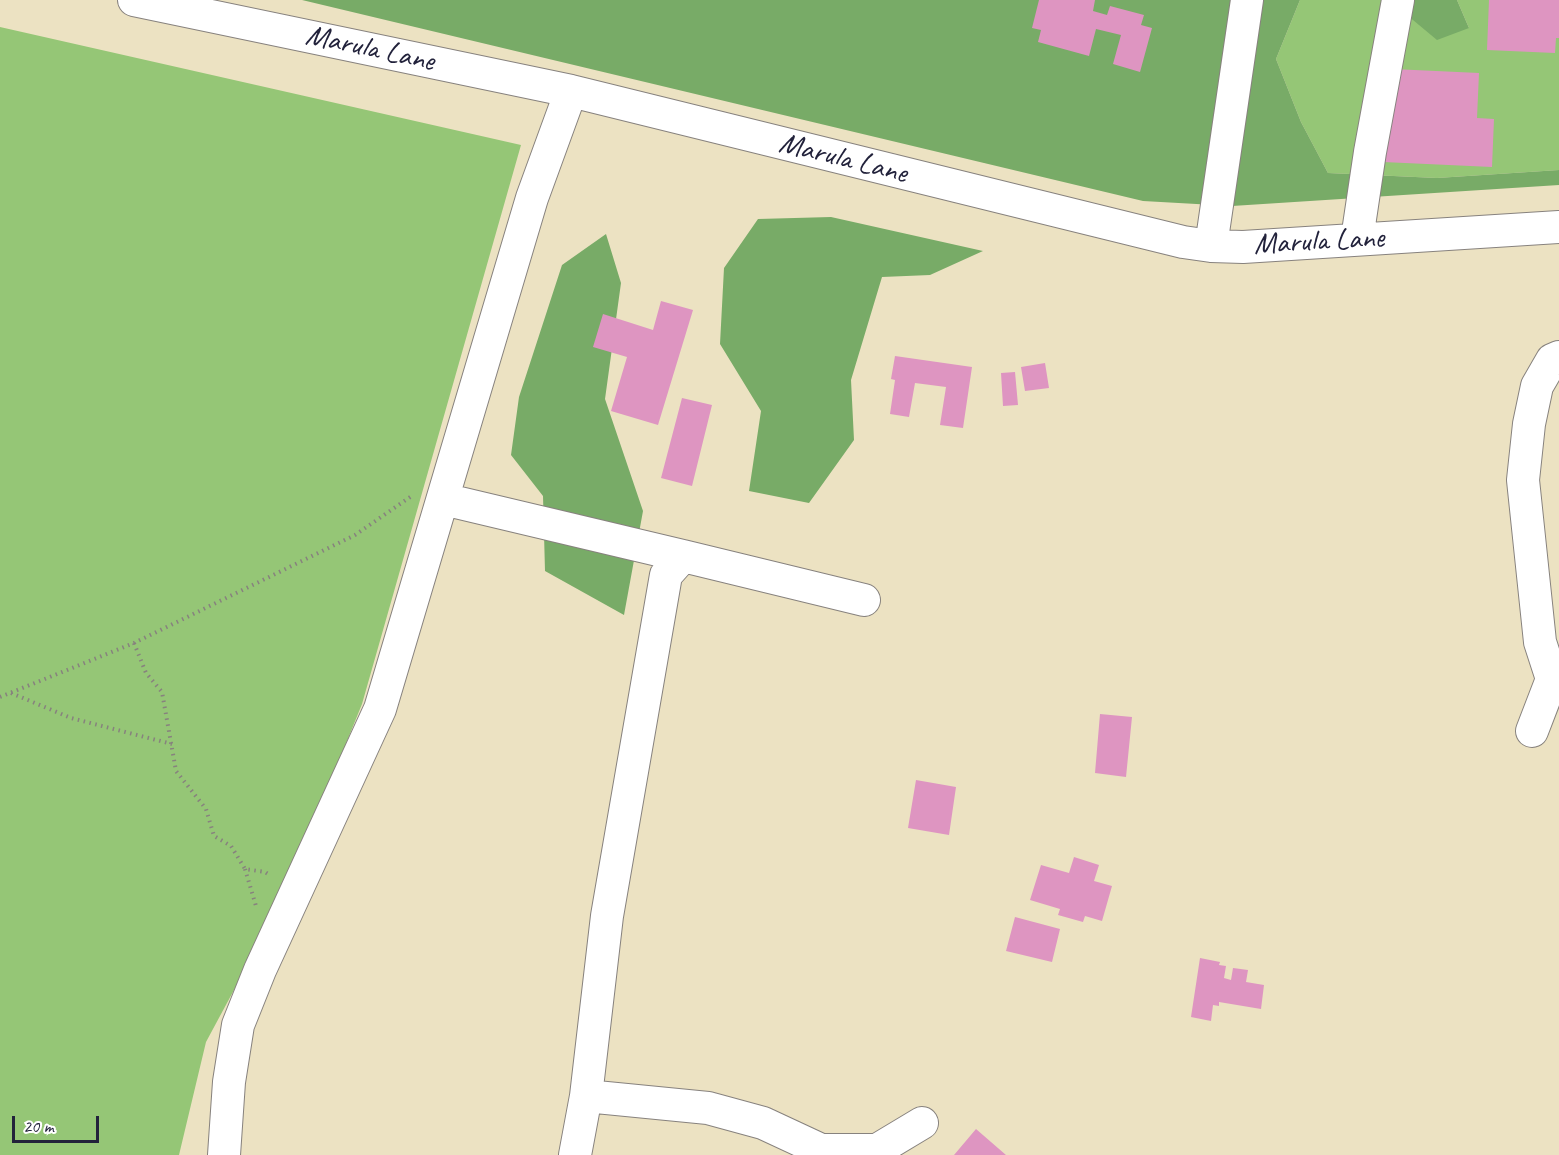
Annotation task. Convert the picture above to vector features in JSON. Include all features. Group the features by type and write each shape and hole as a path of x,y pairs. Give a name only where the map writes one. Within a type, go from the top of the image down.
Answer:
{"street":[{"name":"Marula Lane","path":"134,0 571,91 1147,235 1211,246 1243,247 1559,227"},
{"path":"1211,246 1247,0"},
{"path":"1357,240 1370,152 1398,0"},
{"path":"224,1155 229,1082 238,1025 380,709 428,497 571,91"},
{"path":"1532,730 1552,679 1540,642 1523,480 1529,424 1537,386 1552,360 1559,357"},
{"path":"428,497 864,600"},
{"path":"575,1155 586,1096 607,916 666,575 682,556"},
{"path":"586,1096 708,1108 763,1123 820,1150 877,1150 922,1123"}],"path":[{"path":"0,697 134,643 428,497"},
{"path":"134,643 146,673 162,692 176,771 206,809 214,836 231,846 245,869 265,872 296,893"},
{"path":"11,693 71,718 172,744"}],"green space":[{"path":"302,0 1300,0 1276,59 1301,122 1328,173 1437,178 1559,170 1559,185 1232,206 1143,201"},
{"path":"1300,0 1389,0 1469,28 1457,0 1559,0 1559,170 1437,178 1328,173 1301,122 1276,59"},
{"path":"1389,0 1457,0 1469,28 1437,40"},
{"path":"0,27 521,145 362,704 284,897 206,1042 179,1155 0,1155"},
{"path":"831,217 983,251 930,275 882,277 851,380 854,440 809,503 749,491 761,411 720,344 724,268 758,219"},
{"path":"606,234 621,283 605,399 643,511 624,615 545,571 543,496 511,455 519,397 562,265"}],"building":[{"path":"1039,0 1095,0 1093,11 1107,15 1110,6 1144,15 1141,25 1152,28 1140,72 1113,64 1121,35 1096,29 1089,56 1038,42 1041,30 1032,28"},
{"path":"1489,0 1559,0 1559,38 1556,38 1555,53 1487,50"},
{"path":"1393,69 1479,73 1477,118 1494,119 1492,167 1383,162"},
{"path":"661,301 693,310 658,425 611,411 627,357 593,347 603,314 653,330"},
{"path":"895,356 972,367 963,428 940,425 946,387 915,383 909,417 890,414 895,380 891,379"},
{"path":"1045,363 1049,388 1025,391 1021,367"},
{"path":"1015,372 1018,405 1003,406 1001,373"},
{"path":"682,398 712,405 692,486 661,478"},
{"path":"1100,714 1132,717 1126,777 1095,773"},
{"path":"916,780 956,787 949,835 908,828"},
{"path":"1074,857 1099,865 1094,881 1112,886 1102,921 1085,916 1083,922 1058,915 1060,909 1030,900 1041,865 1069,873"},
{"path":"1015,917 1060,929 1052,962 1006,951"},
{"path":"1200,958 1220,962 1219,965 1226,966 1224,978 1231,980 1233,968 1248,970 1246,982 1264,985 1261,1009 1219,1002 1219,1006 1213,1005 1211,1021 1191,1017"},
{"path":"976,1129 1006,1155 954,1155"}]}
